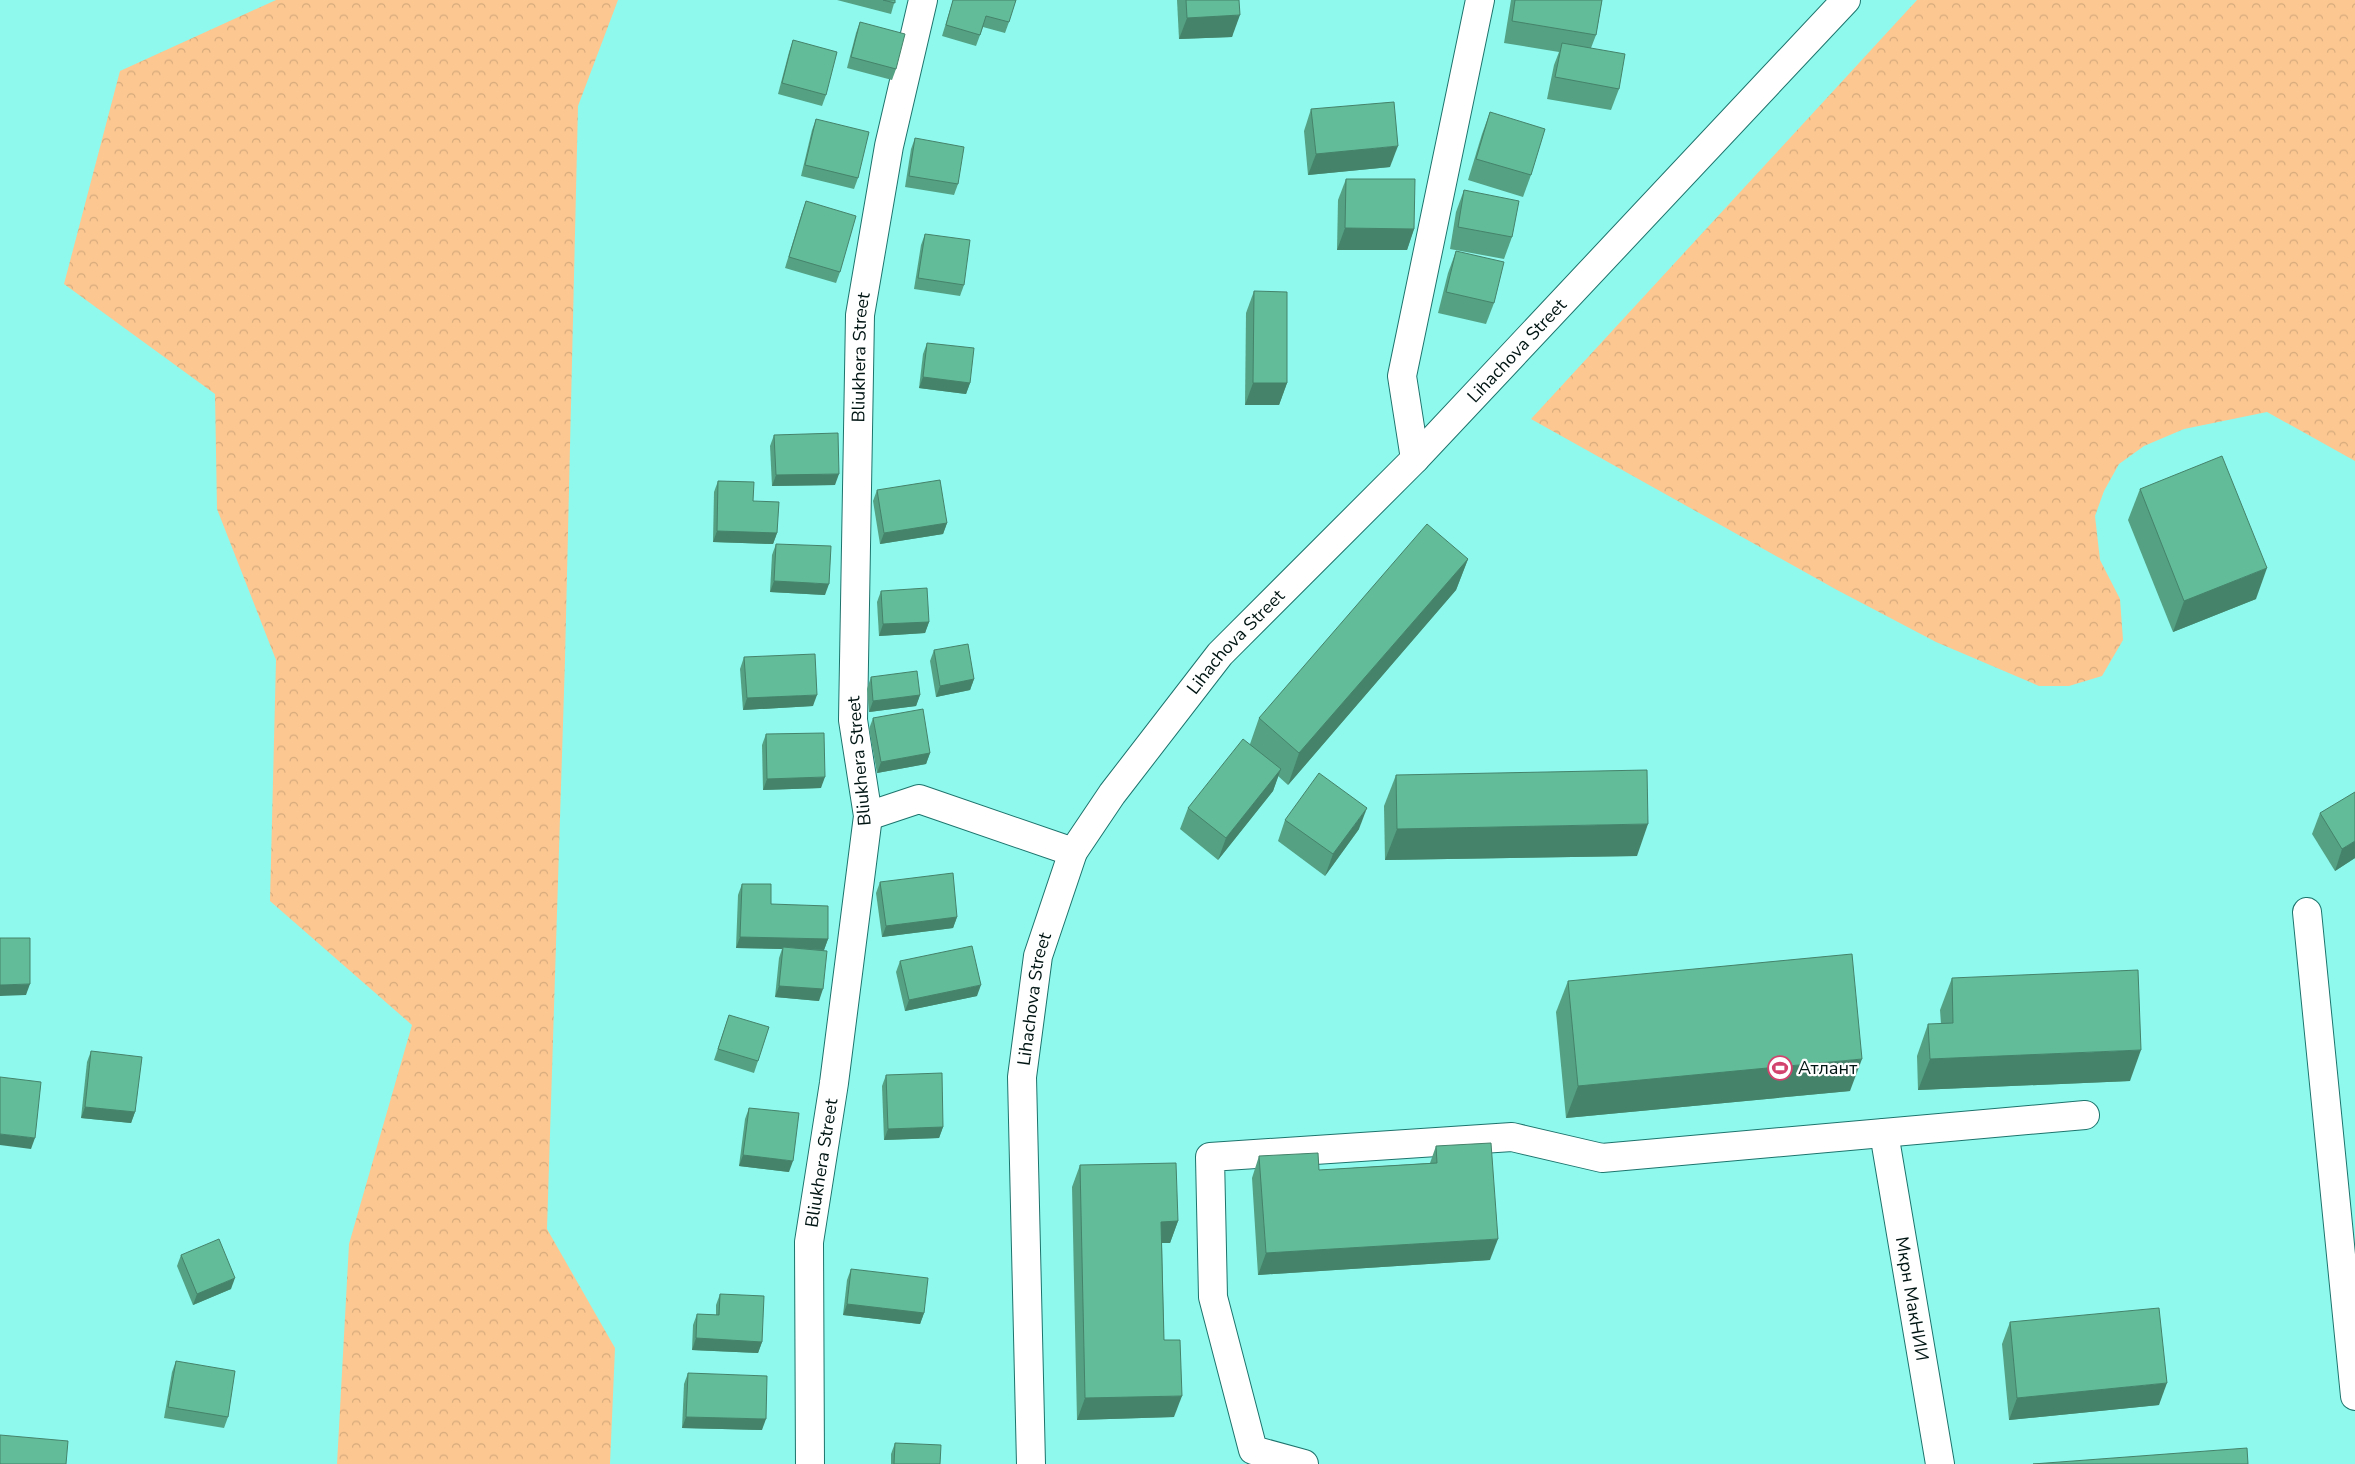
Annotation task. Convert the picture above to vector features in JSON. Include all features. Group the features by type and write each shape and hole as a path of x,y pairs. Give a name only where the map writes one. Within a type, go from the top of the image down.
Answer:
{"street":[{"name":"Bliukhera Street","path":"810,1464 809,1242 834,1083 868,816 853,720 860,315 889,146 923,0"},
{"path":"1415,459 1402,376 1480,0"},
{"name":"Lihachova Street","path":"1031,1464 1022,1077 1038,956 1073,852 1112,794 1220,654 1415,459 1846,0"},
{"path":"868,816 919,800 1073,852"},
{"path":"2307,912 2355,1396"},
{"path":"1304,1464 1253,1450 1213,1297 1210,1157 1512,1136 1602,1158 2085,1115"},
{"name":"Мкрн МакНИИ","path":"1884,1133 1940,1464"}],"green space":[{"path":"276,0 618,0 578,106 565,660 547,1229 615,1348 610,1464 337,1464 349,1244 412,1025 270,901 276,660 217,509 215,394 64,284 120,71"},
{"path":"1917,0 2355,0 2355,461 2267,412 2184,429 2144,446 2119,464 2104,491 2095,516 2100,560 2120,599 2123,640 2102,676 2069,686 2039,686 1936,642 1837,590 1531,419"}],"building":[{"path":"883,0 895,0 895,3"},
{"path":"953,0 1016,0 1009,22 986,16 980,35 946,25"},
{"path":"1186,0 1239,0 1240,15 1187,18"},
{"path":"1515,0 1602,0 1596,35 1512,21"},
{"path":"860,22 905,34 896,69 851,57"},
{"path":"793,40 837,52 826,95 782,83"},
{"path":"1562,43 1625,54 1619,89 1555,77"},
{"path":"1394,102 1398,146 1316,154 1311,109"},
{"path":"1490,112 1545,129 1531,175 1476,159"},
{"path":"816,119 869,132 858,178 805,165"},
{"path":"915,138 964,147 958,184 909,176"},
{"path":"1346,179 1415,179 1414,229 1345,228"},
{"path":"1464,190 1519,201 1512,237 1458,227"},
{"path":"806,201 856,216 840,272 789,257"},
{"path":"925,234 970,240 964,285 918,278"},
{"path":"1456,251 1504,262 1494,303 1446,292"},
{"path":"1254,291 1287,292 1287,383 1253,383"},
{"path":"927,343 974,348 970,383 923,377"},
{"path":"838,433 839,474 776,475 774,435"},
{"path":"2222,456 2267,568 2184,601 2140,489"},
{"path":"940,480 947,523 884,533 877,490"},
{"path":"718,481 754,482 753,501 779,502 777,533 717,531"},
{"path":"1427,524 1468,559 1299,753 1259,718"},
{"path":"776,544 831,546 829,584 774,581"},
{"path":"927,588 929,622 883,624 881,591"},
{"path":"968,644 974,679 940,686 934,650"},
{"path":"815,654 817,695 747,698 744,657"},
{"path":"917,671 920,695 873,701 871,677"},
{"path":"923,709 930,753 881,762 873,718"},
{"path":"824,733 825,777 767,779 766,734"},
{"path":"1243,739 1281,769 1226,838 1188,808"},
{"path":"1647,770 1648,824 1397,829 1396,775"},
{"path":"1319,773 1367,808 1333,854 1285,820"},
{"path":"2355,792 2355,841 2342,849 2320,813"},
{"path":"953,873 957,917 886,926 880,882"},
{"path":"742,884 771,884 771,904 828,906 828,939 740,937"},
{"path":"0,938 30,938 30,984 0,985"},
{"path":"972,946 981,985 909,1000 900,961"},
{"path":"783,947 827,951 823,989 779,986"},
{"path":"1852,954 1862,1059 1578,1086 1568,981"},
{"path":"2138,970 2141,1050 1930,1059 1928,1024 1953,1023 1952,978"},
{"path":"729,1015 769,1027 758,1061 718,1049"},
{"path":"91,1051 142,1057 135,1112 85,1107"},
{"path":"942,1073 943,1127 888,1129 886,1075"},
{"path":"0,1077 41,1082 35,1138 0,1134"},
{"path":"749,1108 799,1113 793,1161 743,1155"},
{"path":"1491,1143 1498,1239 1266,1253 1259,1156 1318,1153 1319,1170 1437,1163 1436,1146"},
{"path":"1176,1163 1178,1221 1161,1222 1164,1340 1180,1340 1182,1396 1085,1398 1080,1165"},
{"path":"219,1239 235,1278 197,1294 181,1255"},
{"path":"851,1269 928,1278 924,1313 847,1304"},
{"path":"720,1294 764,1296 762,1342 696,1338 697,1314 719,1315"},
{"path":"2159,1308 2167,1383 2017,1398 2010,1322"},
{"path":"176,1361 235,1371 228,1417 168,1407"},
{"path":"688,1373 767,1376 766,1419 686,1417"},
{"path":"0,1435 68,1441 66,1464 0,1464"},
{"path":"895,1443 941,1445 940,1464 894,1464"},
{"path":"2247,1448 2248,1464 2033,1464"}],"place":[{"name":"Атлант","path":"1780,1068"}]}
